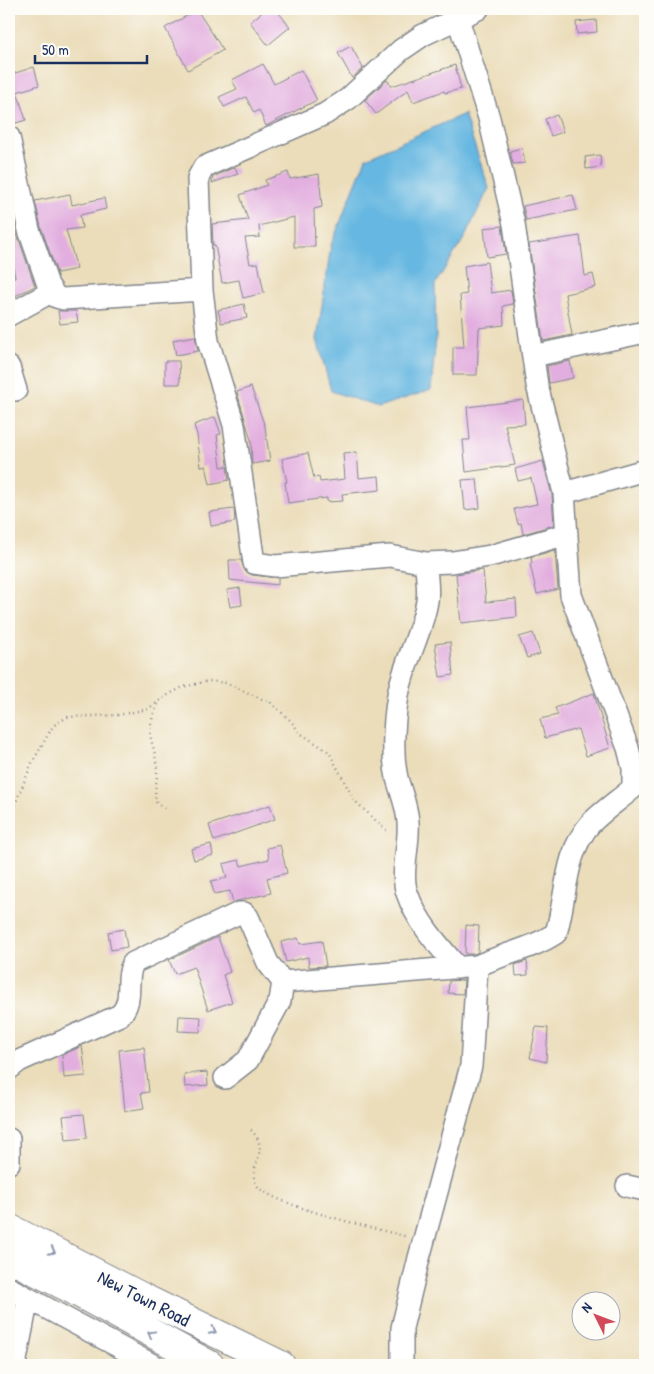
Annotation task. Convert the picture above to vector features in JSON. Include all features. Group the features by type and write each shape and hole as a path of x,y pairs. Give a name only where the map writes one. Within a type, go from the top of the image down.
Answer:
{"main road":[{"name":"New Town Road","path":"9,1228 148,1300 281,1365"},
{"name":"New Town Road","path":"9,1258 210,1365"}],"street":[{"path":"478,9 422,34 401,50 348,99 325,114 204,167 198,178 202,290 208,341 234,425 254,563 275,566 390,556 426,563 452,562 490,556 567,534"},
{"path":"283,982 467,967 539,944 556,933 562,914 569,868 580,839 604,810 639,792 628,748 571,596 564,493 537,385 509,197 489,118 458,19"},
{"path":"9,137 29,230 51,292 63,299 202,290"},
{"path":"9,315 51,292"},
{"path":"533,356 645,332"},
{"path":"9,367 16,390"},
{"path":"564,493 645,470"},
{"path":"402,1365 402,1328 423,1242 471,1066 467,967 422,925 413,908 404,883 409,841 408,821 405,802 397,778 394,736 402,675 428,598 426,563"},
{"path":"9,1066 120,1015 125,1010 129,998 128,971 133,963 214,923 244,913 248,917 268,963 283,982 280,1001 248,1060 225,1078"},
{"path":"9,1139 9,1163"},
{"path":"9,1288 153,1365"},
{"path":"14,1365 28,1298"}],"path":[{"path":"9,819 32,763 53,726 60,721 68,717 118,715 137,712 148,709 182,687 208,682 226,683 272,703 291,721 300,733 328,752 354,800 389,833 391,838"},
{"path":"158,702 149,725 149,734 157,772 155,799 157,804 165,808"},
{"path":"251,1130 256,1135 261,1149 254,1178 259,1188 287,1203 423,1242"}],"water":[{"path":"464,114 489,188 465,237 435,284 436,337 431,390 378,407 331,391 317,339 331,245 366,158"}],"building":[{"path":"266,9 276,9 290,27 268,45 250,22"},
{"path":"197,10 223,50 188,70 165,28"},
{"path":"596,20 597,32 577,34 576,22"},
{"path":"351,46 363,68 352,78 338,53"},
{"path":"263,64 274,84 301,70 317,100 266,126 259,110 254,113 246,97 224,107 219,97 237,89 232,80"},
{"path":"455,65 461,89 445,93 444,91 413,102 408,90 376,114 365,100 387,80 392,86"},
{"path":"34,67 39,85 17,92 26,120 13,124 9,110 9,75"},
{"path":"557,115 563,132 551,136 545,119"},
{"path":"522,148 525,163 513,164 510,151"},
{"path":"600,155 601,167 586,169 585,157"},
{"path":"235,167 238,174 212,183 213,177"},
{"path":"288,172 290,179 319,174 322,207 314,209 315,247 294,247 294,217 259,226 260,237 245,238 250,264 258,263 264,293 243,298 239,280 222,283 215,245 213,245 212,224 248,220 240,195 267,185 265,180"},
{"path":"70,194 72,205 104,198 106,209 80,215 82,228 66,230 77,269 57,273 41,227 35,201"},
{"path":"573,195 577,210 526,220 523,206"},
{"path":"9,205 11,205 17,234 35,286 9,299 9,278 15,277 9,245 9,226 11,226"},
{"path":"502,226 506,254 487,257 484,228"},
{"path":"580,236 585,276 593,274 596,287 565,294 572,335 543,341 529,244"},
{"path":"487,262 491,293 511,290 513,304 503,306 504,325 479,328 477,375 453,375 453,347 464,347 460,295 467,294 464,266"},
{"path":"244,304 247,318 221,323 218,310"},
{"path":"58,311 76,311 78,322 60,324"},
{"path":"195,336 198,351 176,355 173,340"},
{"path":"165,361 179,361 180,384 165,384"},
{"path":"570,361 573,378 549,383 547,366"},
{"path":"251,387 265,427 270,461 252,464 251,440 237,392"},
{"path":"523,400 525,424 505,425 515,465 466,472 463,440 470,440 467,407"},
{"path":"215,417 221,434 217,435 221,467 227,466 229,480 210,484 206,466 201,467 194,425"},
{"path":"357,452 359,478 379,476 380,490 342,494 343,501 327,502 327,498 288,503 285,482 287,482 282,459 308,453 314,478 319,477 320,482 345,479 343,453"},
{"path":"543,461 552,495 554,525 523,534 521,523 518,524 514,509 537,504 531,478 518,481 515,469"},
{"path":"477,479 480,508 465,510 462,480"},
{"path":"234,509 235,522 211,526 209,512"},
{"path":"555,550 558,589 537,594 530,564 532,563 531,557"},
{"path":"229,560 241,560 245,571 252,575 278,578 278,585 230,580"},
{"path":"483,570 486,602 516,599 517,617 461,623 456,574"},
{"path":"240,588 242,605 230,607 227,590"},
{"path":"533,633 540,654 527,658 519,637"},
{"path":"450,642 453,675 440,677 435,644"},
{"path":"594,693 610,748 586,756 578,729 545,738 540,719 558,715 555,708"},
{"path":"270,805 275,819 214,841 209,825"},
{"path":"211,844 213,855 194,860 191,849"},
{"path":"280,845 287,873 267,878 271,893 233,902 230,891 214,894 211,881 227,878 223,864 239,860 241,866 269,859 267,848"},
{"path":"466,925 479,926 478,952 474,954 465,954"},
{"path":"124,929 127,947 111,950 108,932"},
{"path":"218,937 230,972 223,975 232,1002 208,1010 194,967 175,974 169,960"},
{"path":"298,938 300,944 322,941 326,966 309,967 308,957 286,962 281,942"},
{"path":"527,961 528,975 516,976 515,965"},
{"path":"464,980 463,994 448,993 449,981"},
{"path":"179,1016 201,1017 200,1032 178,1031"},
{"path":"536,1027 548,1028 546,1062 530,1058"},
{"path":"82,1046 86,1076 64,1078 62,1055"},
{"path":"144,1047 149,1092 141,1093 144,1108 125,1111 119,1050"},
{"path":"207,1072 208,1085 185,1087 184,1074"},
{"path":"84,1114 87,1138 66,1140 63,1116"}]}
